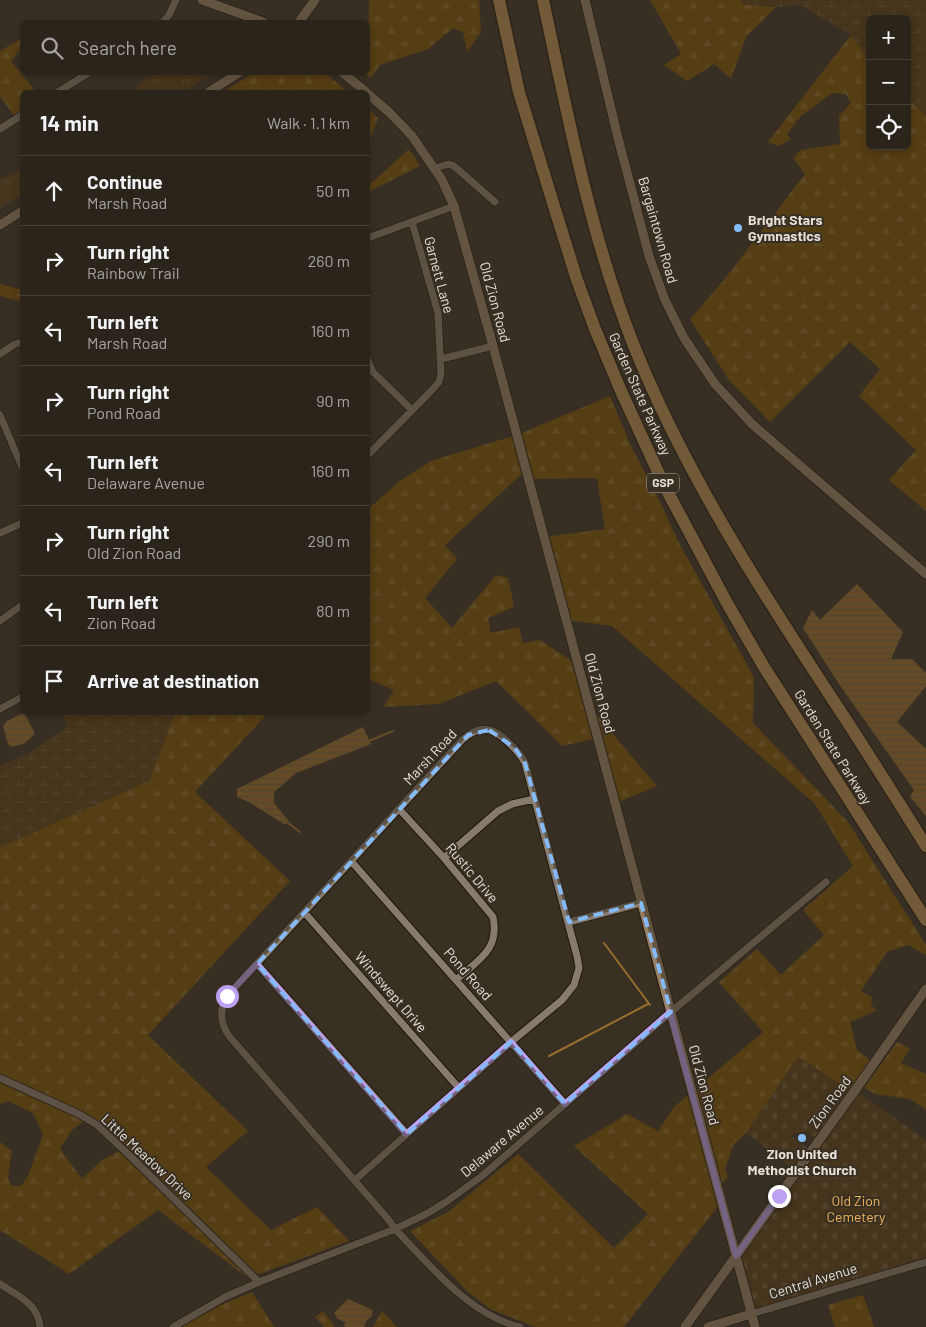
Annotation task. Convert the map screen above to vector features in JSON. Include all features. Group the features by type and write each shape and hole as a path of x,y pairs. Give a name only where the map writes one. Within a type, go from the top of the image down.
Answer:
{"highway":[{"name":"Garden State Parkway","path":"499,0 519,92 577,280 621,391 664,485 726,603 764,667 926,920"},
{"name":"Garden State Parkway","path":"543,0 578,156 604,256 622,315 652,389 700,485 735,546 926,846"}],"street":[{"path":"165,20 176,0"},
{"path":"202,0 257,20"},
{"path":"300,20 315,0"},
{"name":"Bargaintown Road","path":"585,0 618,138 651,263 665,300 684,338 716,384 752,424 926,574"},
{"path":"61,90 85,75"},
{"path":"212,90 235,75"},
{"name":"Old Zion Road","path":"346,75 363,90"},
{"name":"Old Zion Road","path":"370,96 402,124 419,145 435,168 454,206 755,1327"},
{"path":"0,129 20,116"},
{"path":"435,168 449,164 454,166 495,202"},
{"path":"370,237 454,206"},
{"path":"0,225 20,212"},
{"name":"Garnett Lane","path":"370,453 439,382 442,369 438,313 412,222"},
{"path":"0,354 20,343"},
{"path":"441,360 493,346"},
{"path":"370,365 373,372 412,410"},
{"path":"0,415 20,462"},
{"path":"0,533 20,524"},
{"path":"0,622 20,607"},
{"path":"0,709 20,698"},
{"name":"Marsh Road","path":"355,1180 511,1042 562,1000 574,985 579,968 569,922 525,763 520,754 495,732 474,731 462,740 223,1002 221,1016 225,1030 355,1180 388,1218 395,1229"},
{"path":"444,858 498,811 512,804 534,799"},
{"name":"Rustic Drive","path":"399,809 444,858 492,917 495,928 491,946 485,954 456,980"},
{"name":"Pond Road","path":"351,860 565,1104"},
{"name":"Delaware Avenue","path":"173,1327 206,1307 258,1282 395,1229 428,1213 466,1189 670,1012 826,882"},
{"path":"569,922 641,903"},
{"name":"Windswept Drive","path":"304,912 459,1088"},
{"path":"257,964 406,1134"},
{"name":"Zion Road","path":"684,1327 845,1105 926,989"},
{"name":"Little Meadow Drive","path":"0,1078 79,1114 97,1125 258,1282"},
{"path":"395,1229 474,1306 496,1319 520,1327"},
{"name":"Central Avenue","path":"708,1327 926,1262"},
{"path":"0,1284 32,1306 38,1315 40,1327"}],"highlighted area":[{"path":"489,730 515,748 525,763 569,922 641,903 671,1012 565,1104 511,1042 407,1134 257,964 468,735"}],"green space":[{"path":"369,0 479,0 481,32 467,52 463,32 453,28 428,49 380,65 371,78 367,75 370,75"},
{"path":"650,0 741,0 742,4 776,7 746,37 731,79 714,64 687,81 664,65 681,54"},
{"path":"741,0 926,0 926,116 911,101 911,15 866,15 866,54 851,35 800,5 776,7 742,4"},
{"path":"851,35 866,54 866,150 911,150 911,101 926,116 926,511 889,480 916,450 859,396 880,369 850,342 770,422 728,379 690,319 724,280 805,174 793,158 801,150 840,144 839,116 851,103 846,94 832,93 799,118 787,135 791,139 779,146 768,142"},
{"path":"20,39 20,50 11,61 20,72 20,75 22,75 34,90 20,90 20,118 17,120 0,96 0,51"},
{"path":"148,75 212,75 186,90 139,90 136,86"},
{"path":"251,75 327,75 346,90 225,90"},
{"path":"370,111 378,118 370,140"},
{"path":"409,149 420,166 370,191 370,183"},
{"path":"20,170 20,195 0,208 0,176 2,178"},
{"path":"0,284 20,289 20,301 0,296"},
{"path":"610,396 630,444 680,545 754,677 753,723 848,822 926,945 926,955 908,945 887,952 861,991 872,997 871,1004 876,1011 850,1022 857,1050 871,1061 850,1090 798,1057 746,1133 734,1144 725,1168 728,1177 719,1187 722,1201 624,1327 536,1327 490,1309 468,1292 410,1231 448,1212 518,1154 614,1248 648,1214 574,1146 627,1114 658,1131 674,1107 763,1032 719,982 757,949 781,975 824,935 803,910 853,866 815,804 612,626 567,620 545,537 605,529 597,478 530,479 527,469 445,545 457,559 425,598 452,628 496,575 508,578 514,607 488,618 491,633 519,627 523,643 540,640 578,665 589,706 657,786 616,803 598,738 562,746 496,681 439,704 383,707 394,690 370,680 370,507 400,481 431,461 517,435"},
{"path":"63,715 174,715 149,781 0,847 0,766 29,753 67,727"},
{"path":"174,715 266,715 195,792 290,881 148,1035 248,1131 206,1167 271,1230 317,1207 349,1241 248,1278 158,1210 69,1274 0,1230 0,1142 12,1151 8,1178 11,1186 21,1186 28,1176 43,1135 33,1113 8,1101 0,1104 0,847 149,781","holes":["85,1120 120,1151 102,1160 82,1179 60,1149 72,1130"]},
{"path":"897,1042 910,1049 901,1063 926,1074 926,1110 910,1099 875,1094 864,1088"},
{"path":"798,1057 850,1090 816,1138 803,1130 799,1135 795,1132 791,1136 808,1149 793,1169 746,1133"},
{"name":"Old Zion Cemetery","path":"856,1090 926,1140 926,1262 812,1296 755,1309 736,1256"},
{"path":"252,1292 274,1327 180,1327 219,1304 221,1305"},
{"path":"863,1295 874,1327 835,1327 828,1305"},
{"path":"323,1311 335,1327 324,1327 315,1317"},
{"path":"382,1311 397,1327 373,1327"}],"shaded area":[{"path":"857,584 903,632 891,659 912,659 926,671 926,686 897,722 926,749 926,816 910,797 914,790 839,684 803,628 812,610 820,620"},
{"path":"20,714 26,715 35,734 25,743 12,747 8,744 3,726 7,721"},
{"path":"363,727 371,744 296,773 274,792 274,803 289,823 284,824 249,802 237,797 237,789"},
{"path":"348,1299 373,1310 372,1316 366,1321 364,1327 345,1327 346,1323 337,1318 334,1313"}],"waterway":[{"path":"369,741 393,731"},
{"path":"288,823 300,832"},
{"path":"604,943 650,1005"},
{"path":"549,1056 648,1004"}],"place":[{"name":"Bright Stars Gymnastics","path":"738,228"},
{"name":"Zion United Methodist Church","path":"802,1138"}],"route":[{"path":"227,996 257,964 406,1134 511,1042 565,1104 670,1012 736,1256 779,1196"}]}
